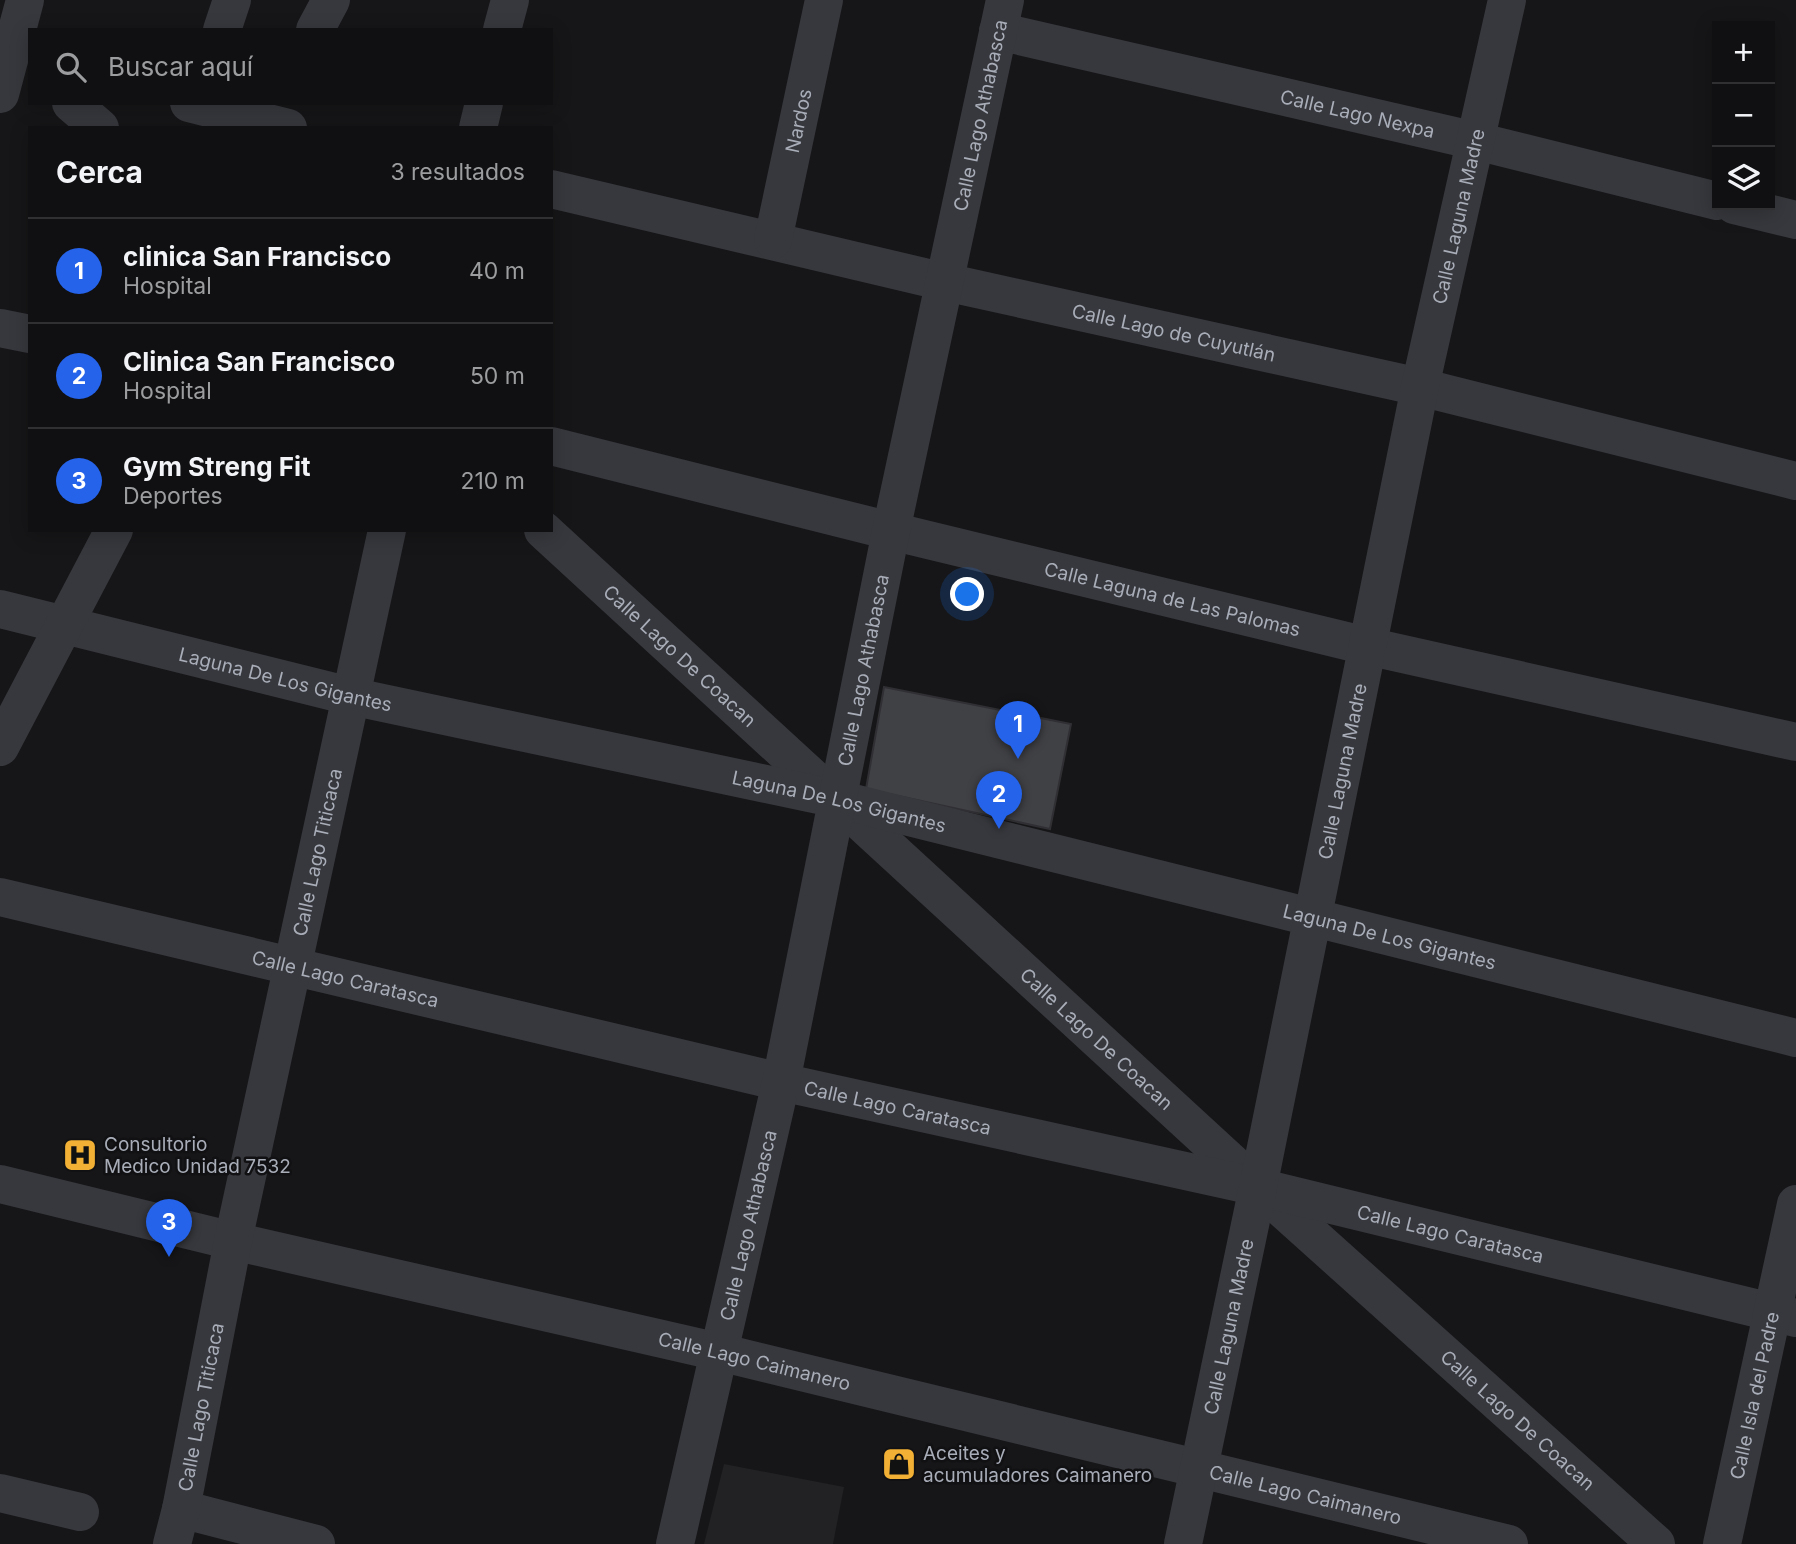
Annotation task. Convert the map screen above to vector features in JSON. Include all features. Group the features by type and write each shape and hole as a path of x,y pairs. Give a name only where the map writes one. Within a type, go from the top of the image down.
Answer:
{"street":[{"path":"0,94 14,56 25,0"},
{"path":"223,28 232,0"},
{"path":"316,28 331,0"},
{"path":"503,28 510,0"},
{"name":"Nardos","path":"773,240 824,0"},
{"name":"Calle Laguna Madre","path":"1183,1544 1420,387 1507,0"},
{"name":"Calle Lago Nexpa","path":"1002,16 1476,141 1712,200"},
{"name":"Calle Lago Athabasca","path":"675,1544 781,1082 891,531 1002,16"},
{"path":"73,105 98,126"},
{"path":"200,105 278,118"},
{"path":"478,126 484,105"},
{"name":"Calle Lago de Cuyutlán","path":"553,189 945,282 1420,387 1796,481"},
{"path":"1755,210 1796,220"},
{"path":"0,328 28,334"},
{"name":"Calle Laguna de Las Palomas","path":"553,446 1367,646 1796,742"},
{"path":"0,747 113,532"},
{"name":"Calle Lago Titicaca","path":"177,1526 233,1241 387,532"},
{"name":"Calle Lago De Coacan","path":"545,532 1258,1187 1656,1544"},
{"name":"Laguna De Los Gigantes","path":"0,609 350,696 837,799 1796,1038"},
{"name":"Calle Lago Caratasca","path":"0,897 781,1082 1258,1187 1785,1316"},
{"name":"Calle Lago Caimanero","path":"0,1184 233,1241 719,1352 1509,1544"},
{"name":"Calle Isla del Padre","path":"1722,1544 1785,1316 1796,1204"},
{"path":"0,1493 80,1512"},
{"path":"177,1526 316,1544"}],"shaded area":[{"path":"724,1464 844,1487 833,1544 704,1544"}],"building":[{"path":"884,687 1071,724 1050,829 866,789"}],"place":[{"name":"clinica San Francisco","path":"1018,759"},
{"name":"Clinica San Francisco","path":"999,829"},
{"name":"Consultorio Medico Unidad 7532","path":"80,1155"},
{"name":"Gym Streng Fit","path":"169,1257"},
{"name":"Aceites y acumuladores Caimanero","path":"899,1464"}]}
